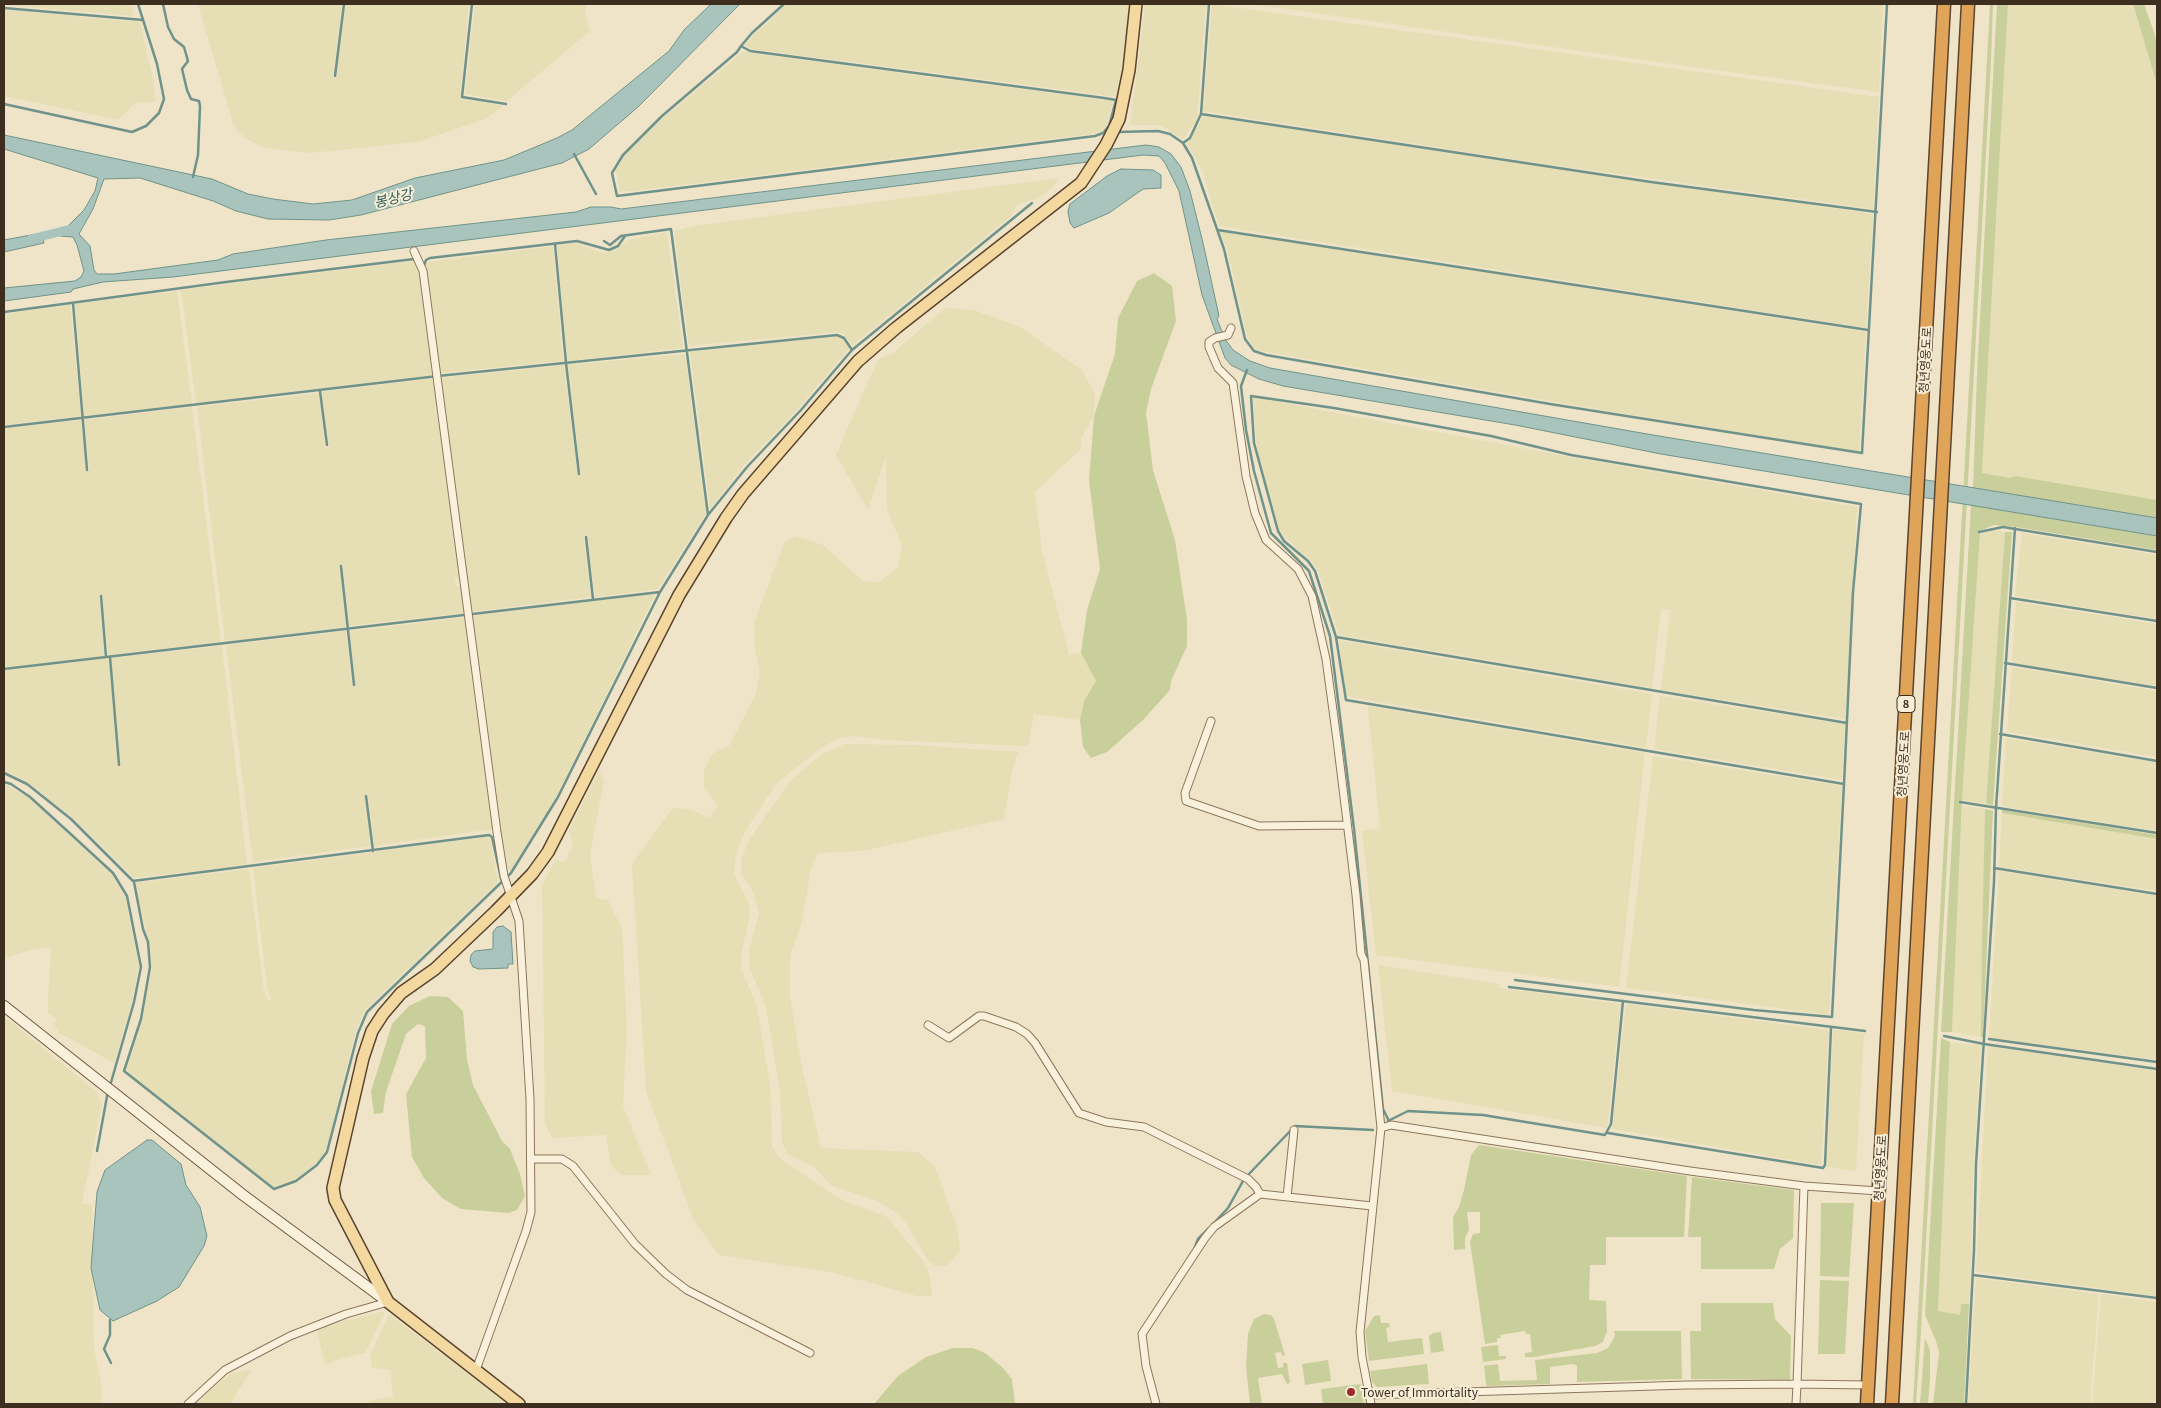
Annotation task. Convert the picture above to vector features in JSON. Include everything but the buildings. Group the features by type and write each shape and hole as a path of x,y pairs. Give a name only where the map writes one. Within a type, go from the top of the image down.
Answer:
{"highway":[{"name":"청년영웅도로","path":"1867,1404 1944,4"},
{"name":"청년영웅도로","path":"1892,1404 1968,4"}],"main road":[{"path":"388,1302 335,1200 333,1188 363,1058 372,1031 383,1014 401,993 435,968 512,895 548,852 679,595 726,518 743,494 858,361 896,328 1080,183 1106,145 1119,119 1129,70 1136,4"},
{"path":"4,1006 243,1195 388,1302 519,1404"}],"street":[{"path":"414,252 423,271 425,281 506,879 519,921 530,1099 531,1212 526,1231 476,1370"},
{"path":"1230,332 1209,342 1209,347 1218,368 1233,383 1246,476 1260,525 1266,540 1298,569 1312,596 1326,659 1356,895 1381,1128 1360,1332 1371,1404"},
{"path":"1211,721 1185,793 1186,801 1259,826 1346,825"},
{"path":"928,1025 949,1038 979,1016 1016,1027 1027,1034 1035,1043 1079,1113 1106,1122 1144,1127 1169,1138 1248,1178 1260,1194"},
{"path":"1381,1128 1391,1125 1690,1171 1804,1186 1879,1191"},
{"path":"1287,1197 1294,1130"},
{"path":"531,1158 562,1159 573,1166 635,1244 666,1274 687,1290 810,1353"},
{"path":"1796,1404 1804,1186"},
{"path":"1156,1404 1146,1366 1142,1334 1214,1227 1260,1194 1372,1206"},
{"path":"188,1404 225,1370 283,1339 346,1314 388,1302"},
{"path":"1369,1395 1687,1385 1868,1385"}],"shaded area":[{"path":"131,4 134,16 4,5"},
{"path":"198,4 342,4 333,78 336,79 345,4 469,4 460,98 503,106 485,119 418,142 310,153 265,148 238,132 233,123"},
{"path":"475,4 586,4 585,14 590,31 507,101 465,94"},
{"path":"787,4 1131,4 1118,97 752,49 744,45"},
{"path":"1145,4 1206,4 1197,119 1183,139 1160,125 1130,125"},
{"path":"1212,4 1879,97 1873,209 1538,163 1203,111"},
{"path":"1251,4 1883,4 1879,92 1678,65"},
{"path":"2008,4 2133,4 2157,85 2157,500 2015,476 2010,478 1982,473"},
{"path":"4,10 140,22 154,84 155,102 134,103 119,120 4,96"},
{"path":"743,52 1113,101 1107,125 1103,131 1091,134 634,191 620,191 616,170 625,155 664,117"},
{"path":"1203,116 1873,214 1866,328 1219,226 1202,170 1187,144"},
{"path":"1058,178 1055,185 1037,199 1018,204 1011,216 852,346 844,334 837,332 689,346 674,231 700,225"},
{"path":"1220,231 1866,332 1859,452 1261,351 1254,347 1247,337 1227,248"},
{"path":"667,232 683,348 567,361 557,245 575,243 601,253 615,251 627,240"},
{"path":"553,246 563,361 440,373 426,267 428,262"},
{"path":"413,261 421,271 435,375 196,403 181,290"},
{"path":"177,291 192,404 84,416 75,304"},
{"path":"70,305 81,416 4,425 4,314"},
{"path":"945,308 973,310 1019,326 1082,370 1095,394 1094,416 1081,438 1081,449 1035,492 1042,551 1069,654 1081,653 1096,681 1084,701 1080,720 1034,714 1028,746 882,740 856,736 838,738 818,750 776,784 744,833 735,858 734,874 749,904 749,921 741,955 741,968 757,1006 771,1091 772,1146 780,1158 838,1198 887,1217 923,1261 930,1276 932,1296 917,1296 835,1273 719,1255 694,1221 646,1091 632,864 673,808 692,810 710,818 717,805 704,787 704,770 712,754 729,746 756,694 760,672 755,650 754,623 784,543 795,536 823,545 863,581 879,582 898,567 902,546 887,509 886,456 868,510 836,455 878,359 892,354"},
{"path":"837,336 843,338 849,349 792,416 744,465 710,509 690,352"},
{"path":"685,354 706,513 658,589 595,597 587,535 584,536 591,597 471,612 441,378 564,365 578,475 581,475 568,365"},
{"path":"435,378 462,578 455,578 456,586 463,586 466,613 349,626 343,565 340,565 346,627 225,642 197,407 319,393 325,448 329,448 322,392"},
{"path":"1253,397 1559,455 1857,507 1846,719 1661,690 1670,610 1661,609 1652,688 1339,635 1318,571 1313,563 1279,529 1257,452"},
{"path":"192,407 221,642 108,655 102,595 99,595 104,656 4,668 4,428 81,420 86,470 89,471 84,420"},
{"path":"1991,530 2005,532 1986,804 1962,800 1980,534"},
{"path":"2022,533 2157,555 2157,619 2015,596"},
{"path":"656,593 558,794 511,871 509,871 500,838 472,616"},
{"path":"2016,602 2157,624 2157,686 2012,663"},
{"path":"467,617 494,829 374,846 368,795 365,794 370,846 253,862 226,645 346,631 352,687 355,687 350,631"},
{"path":"1339,640 1652,694 1646,748 1350,697 1346,694"},
{"path":"222,646 247,865 134,878 72,817 28,783 4,770 4,671 109,658 118,767 120,767 111,658"},
{"path":"2012,667 2157,691 2157,757 2007,732"},
{"path":"1660,696 1845,724 1842,780 1654,749"},
{"path":"1368,706 1645,753 1619,987 1376,955 1362,831 1380,828"},
{"path":"2006,738 2157,763 2157,831 2002,806"},
{"path":"844,744 914,745 1018,752 1012,771 1004,819 862,851 818,853 811,868 802,922 790,955 790,999 802,1067 821,1148 918,1152 935,1167 957,1227 960,1251 946,1266 935,1266 927,1259 906,1223 894,1211 877,1201 832,1186 814,1167 787,1154 782,1143 780,1093 770,1029 765,1004 749,967 749,951 759,913 751,887 741,874 741,859 749,840 790,781 822,754"},
{"path":"1653,756 1842,786 1829,1015 1626,988"},
{"path":"599,770 604,781 590,855 596,898 608,900 622,928 627,1030 623,1106 651,1175 622,1175 611,1166 606,1135 552,1138 545,1123 542,885 556,859 565,862 573,845 569,830"},
{"path":"4,784 29,798 112,875 125,896 139,967 132,1001 114,1063 58,1032 54,1024 57,1019 48,1013 51,947 35,949 4,958"},
{"path":"1962,806 1985,809 1981,1037 1952,1032"},
{"path":"2002,813 2157,839 2157,891 1999,867"},
{"path":"490,838 498,882 365,1010 356,1030 323,1157 296,1179 274,1187 126,1071 142,1020 152,968 149,942 135,883 249,869 264,991 268,1001 271,999 267,988 253,868"},
{"path":"1999,871 2157,896 2157,1060 1989,1038"},
{"path":"1378,965 1500,984 1499,988 1621,1004 1607,1128 1392,1091"},
{"path":"1626,1004 1829,1030 1821,1165 1612,1129"},
{"path":"4,1016 97,1092 102,1105 82,1203 92,1205 94,1349 102,1387 101,1404 4,1404"},
{"path":"1833,1030 1864,1033 1856,1171 1827,1167"},
{"path":"1950,1042 1981,1046 1973,1180 1969,1304 1961,1304 1960,1315 1938,1312"},
{"path":"1988,1046 2157,1071 2157,1296 1976,1272"},
{"path":"1976,1278 2099,1294 2090,1404 1968,1404"},
{"path":"2101,1294 2157,1302 2157,1404 2092,1404"},
{"path":"385,1311 366,1352 325,1364 316,1328"},
{"path":"389,1314 508,1404 369,1404 369,1401 393,1396 390,1370 372,1368 370,1355"},
{"path":"252,1369 230,1404 194,1404 230,1374"}],"green space":[{"path":"1990,4 1993,4 1991,62 1980,264 1921,1332 1916,1404 1913,1404"},
{"path":"1997,4 2008,4 1982,473 2010,478 2015,476 2157,500 2157,518 1973,489 1977,374"},
{"path":"2133,4 2144,4 2154,32 2157,43 2157,85"},
{"path":"1154,273 1172,286 1176,321 1151,389 1146,413 1153,470 1175,540 1187,620 1187,646 1171,681 1170,690 1143,720 1107,752 1091,758 1083,747 1080,720 1084,701 1096,681 1081,653 1087,610 1100,569 1089,480 1094,416 1115,354 1118,318 1137,281"},
{"path":"1971,504 2157,536 2157,550 2016,527 1994,525 1979,531 1962,800 1952,1032 1941,1032"},
{"path":"2005,532 2012,532 1993,805 1986,804"},
{"path":"1985,809 1993,811 1983,1037 1981,1037 1982,942"},
{"path":"2002,810 2157,835 2157,839 2002,813"},
{"path":"430,996 448,997 463,1011 467,1059 473,1085 502,1141 510,1149 520,1174 525,1196 517,1210 509,1213 461,1209 442,1198 424,1178 412,1157 406,1094 426,1058 425,1026 418,1024 406,1034 386,1092 383,1113 374,1114 371,1091 392,1024 409,1006"},
{"path":"1941,1038 1950,1042 1938,1311 1960,1315 1961,1304 1969,1304 1964,1404 1933,1404 1939,1353 1925,1315"},
{"path":"1479,1145 1687,1176 1684,1237 1606,1237 1606,1265 1590,1265 1589,1300 1606,1301 1607,1331 1603,1342 1595,1346 1534,1357 1525,1357 1525,1353 1532,1352 1530,1334 1526,1334 1525,1331 1500,1335 1501,1338 1497,1338 1497,1342 1485,1344 1470,1242 1473,1234 1480,1233 1480,1212 1467,1212 1469,1230 1465,1238 1465,1249 1454,1250 1453,1217 1459,1207 1464,1190 1471,1155"},
{"path":"1692,1177 1794,1190 1793,1238 1780,1249 1774,1269 1701,1269 1701,1237 1688,1237"},
{"path":"1821,1203 1854,1203 1849,1277 1820,1276"},
{"path":"1820,1280 1849,1281 1845,1354 1818,1354"},
{"path":"1701,1303 1773,1303 1775,1319 1791,1336 1790,1380 1691,1379 1690,1331 1701,1331"},
{"path":"1264,1314 1271,1315 1274,1319 1285,1355 1282,1356 1281,1352 1275,1353 1278,1368 1283,1367 1283,1363 1287,1363 1290,1383 1287,1384 1282,1374 1258,1378 1262,1404 1250,1404 1246,1367 1248,1334 1254,1319"},
{"path":"1380,1315 1381,1323 1389,1323 1390,1327 1386,1328 1388,1342 1422,1338 1424,1354 1369,1361 1365,1331 1374,1316"},
{"path":"1614,1331 1681,1331 1682,1379 1577,1382 1577,1366 1573,1364 1550,1367 1550,1384 1487,1386 1486,1384 1484,1366 1498,1364 1500,1381 1537,1380 1535,1360 1597,1353 1608,1348 1615,1336"},
{"path":"1441,1332 1444,1351 1431,1353 1429,1336 1433,1333"},
{"path":"1925,1338 1930,1350 1930,1379 1928,1404 1920,1404"},
{"path":"1498,1345 1499,1356 1506,1356 1506,1359 1483,1362 1481,1347"},
{"path":"953,1348 973,1348 985,1353 1002,1367 1012,1379 1015,1404 874,1404 898,1376 926,1357"},
{"path":"1328,1360 1331,1381 1305,1385 1302,1364"},
{"path":"1427,1364 1429,1384 1377,1387 1372,1382 1370,1371"},
{"path":"1361,1384 1364,1404 1323,1404 1321,1389"}],"water":[{"name":"봉상강","path":"711,4 740,4 638,107 589,149 562,163 361,215 329,220 268,219 236,211 213,201 140,178 104,179 93,209 79,234 90,246 94,270 97,274 114,274 218,260 233,254 326,240 576,212 591,207 621,209 1146,145 1159,147 1171,154 1181,167 1190,191 1203,243 1219,316 1217,319 1225,339 1233,350 1250,361 1270,368 1653,435 2157,518 2157,536 1661,454 1515,425 1283,386 1259,379 1231,365 1225,358 1202,295 1179,191 1165,163 1159,156 1143,155 173,277 103,282 73,289 71,292 4,301 4,288 75,281 81,277 84,271 77,245 73,237 60,236 59,230 68,226 84,210 95,191 98,178 4,149 4,135 212,179 248,194 273,199 313,204 352,200 415,178 504,160 572,130 669,51 684,30"},
{"path":"1121,169 1153,170 1161,175 1161,188 1143,189 1109,213 1074,228 1070,223 1068,211 1070,204 1107,176"},
{"path":"42,233 44,243 4,252 4,240"},
{"path":"503,926 511,932 513,964 508,964 508,968 479,969 473,967 470,961 471,955 475,951 493,949 493,932 497,927"},
{"path":"147,1140 152,1140 181,1164 186,1185 200,1207 207,1236 204,1246 179,1287 157,1301 113,1321 100,1310 91,1268 97,1192 105,1170"}],"waterway":[{"path":"4,104 132,132 146,126 159,113 164,99 157,64 138,4"},
{"path":"163,4 168,27 174,39 184,47 188,61 182,69 187,90 191,99 199,101 200,106 198,155 193,177"},
{"path":"335,76 344,4"},
{"path":"472,4 462,97 506,104"},
{"path":"741,46 750,51 1116,100 1109,126 1103,133 1095,136 617,196 612,173 623,155 662,116 737,52 741,46 752,33 784,4"},
{"path":"1183,143 1190,138 1201,114 1209,4"},
{"path":"1117,132 1158,131 1170,134 1183,143 1192,158 1224,249 1245,339 1254,351 1266,355 1550,404 1862,453 1887,4"},
{"path":"4,8 143,20"},
{"path":"1201,114 1651,182 1877,212"},
{"path":"574,154 596,194"},
{"path":"4,773 27,784 71,819 134,882 143,929 148,942 150,967 141,1019 124,1071 274,1189 296,1181 317,1165 327,1152 358,1033 367,1012 511,873 558,797 660,592 708,515 747,467 801,410 852,350 1032,203"},
{"path":"31,239 71,229"},
{"path":"604,241 610,245 621,236 671,229 708,515"},
{"path":"1218,230 1868,330"},
{"path":"423,268 426,260 430,258 577,241 609,250 618,246 625,236"},
{"path":"555,244 579,474"},
{"path":"4,312 226,282 414,259 415,261"},
{"path":"73,303 87,470"},
{"path":"4,427 438,376 837,335 844,338 852,350"},
{"path":"1247,370 1241,386 1246,430 1254,471 1271,533 1309,571 1330,636 1354,829 1383,1109 1389,1121"},
{"path":"320,391 327,445"},
{"path":"1515,980 1754,1010 1832,1017 1844,784 1853,592 1861,504 1571,455 1491,436 1334,408 1251,396 1254,443 1278,531 1284,541 1308,561 1315,571 1336,637 1346,700 1844,784"},
{"path":"1979,532 2003,527 2157,552"},
{"path":"1966,1404 1974,1250 1976,1164 1994,882 1996,808 2015,528"},
{"path":"586,537 593,599"},
{"path":"341,566 354,685"},
{"path":"4,669 660,592"},
{"path":"101,596 106,657"},
{"path":"2010,598 2157,621"},
{"path":"1336,637 1847,723"},
{"path":"110,657 119,765"},
{"path":"2005,663 2157,688"},
{"path":"2000,734 2157,761"},
{"path":"4,782 11,784 30,797 113,873 127,896 141,967 134,1002 110,1086"},
{"path":"366,796 373,851"},
{"path":"1960,802 2157,833"},
{"path":"133,881 489,835 492,837 502,883"},
{"path":"1994,868 2157,894"},
{"path":"1509,987 1865,1031"},
{"path":"1388,1121 1408,1111 1483,1115 1605,1135 1611,1124 1623,1001"},
{"path":"1608,1133 1823,1168 1825,1165 1831,1028"},
{"path":"1944,1036 1984,1044 2157,1069"},
{"path":"1989,1039 2157,1062"},
{"path":"97,1151 108,1091"},
{"path":"1247,1176 1295,1126 1373,1130"},
{"path":"1213,1224 1228,1208 1243,1181"},
{"path":"1194,1249 1198,1239 1209,1228"},
{"path":"1973,1275 2157,1298"},
{"path":"110,1320 110,1335 104,1349 111,1363"}],"place":[{"name":"Tower of Immortality","path":"1351,1392"}]}
